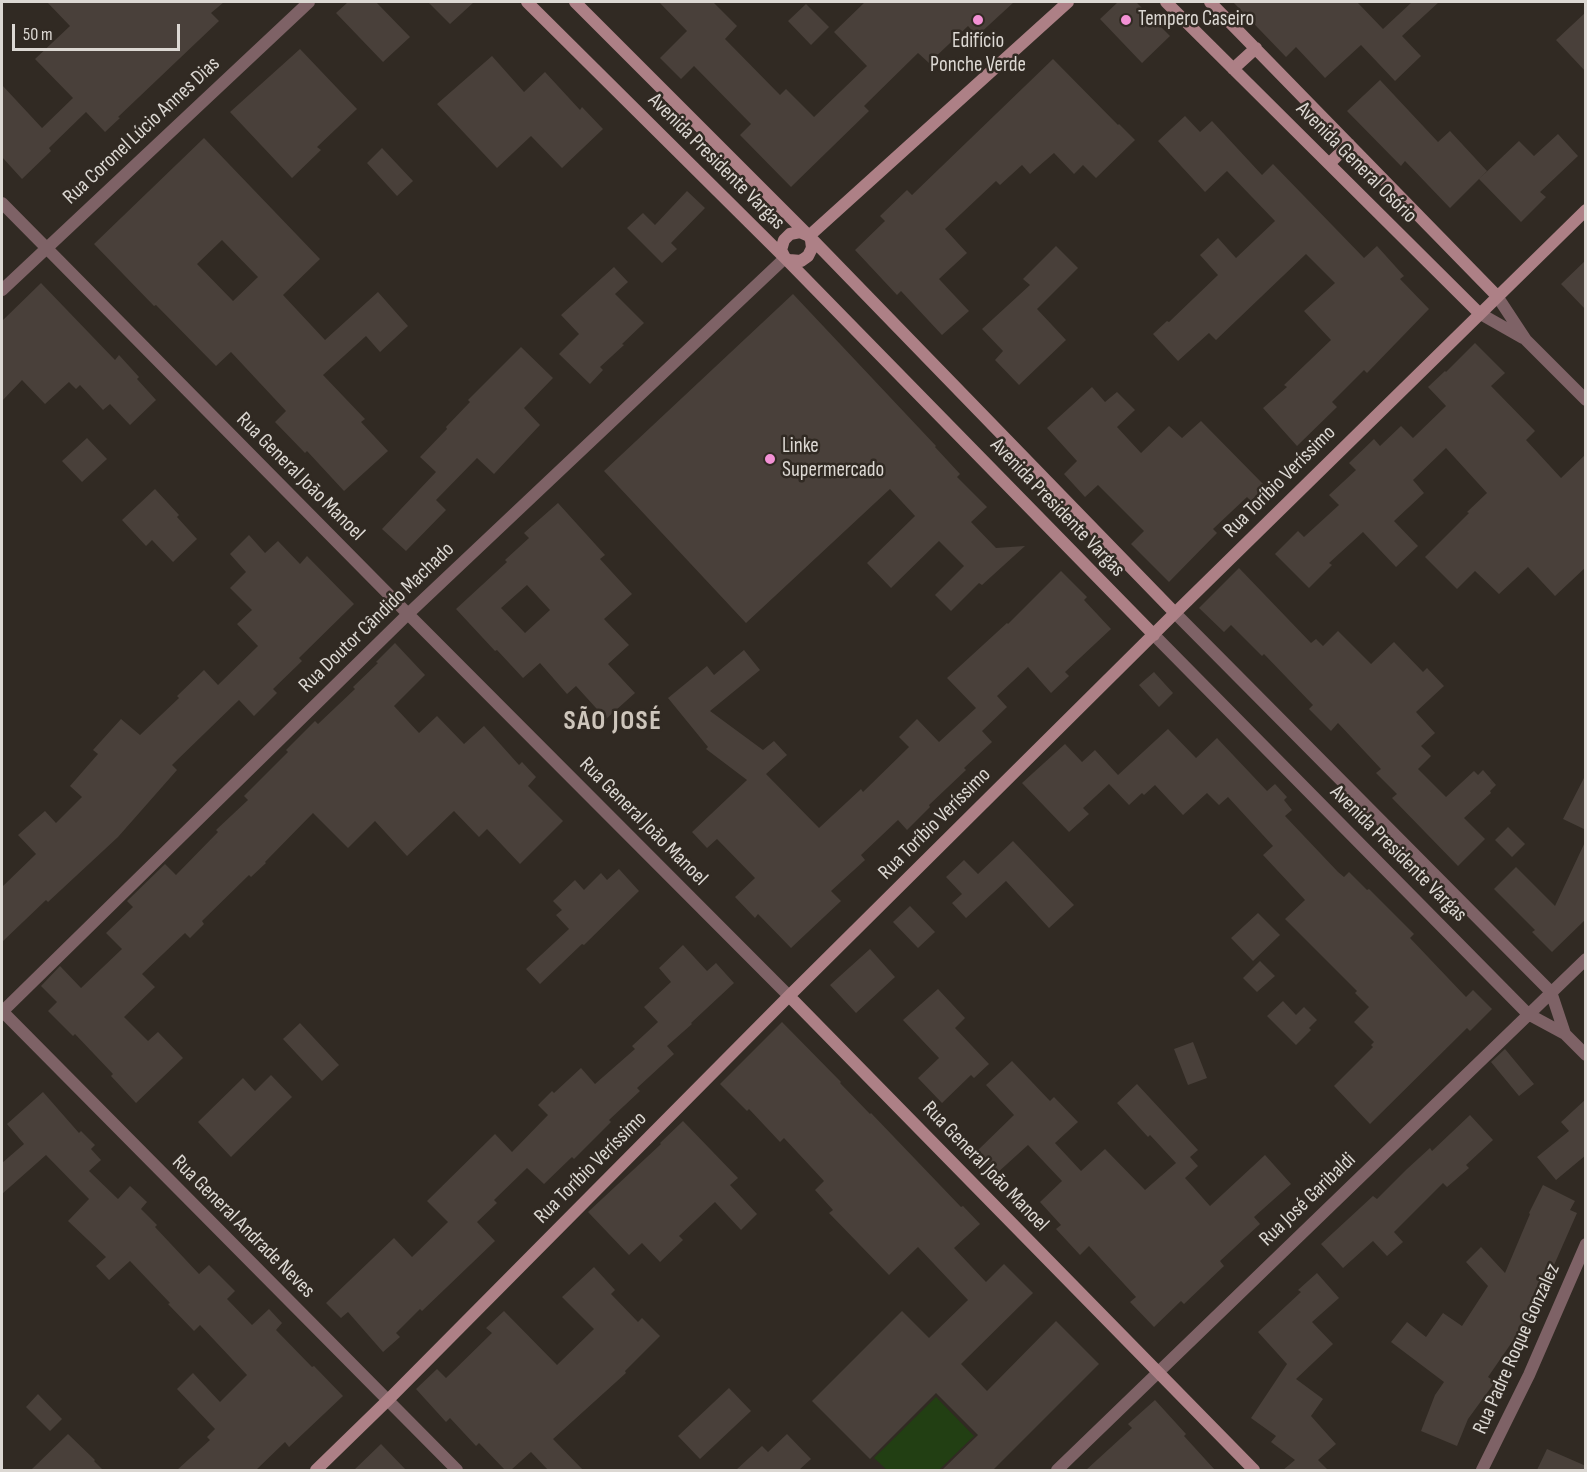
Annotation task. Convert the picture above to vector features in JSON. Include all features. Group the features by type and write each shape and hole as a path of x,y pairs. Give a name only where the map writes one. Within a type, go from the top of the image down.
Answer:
{"street":[{"name":"Rua Coronel Lúcio Annes Dias","path":"2,290 309,2"},
{"name":"Avenida Presidente Vargas","path":"527,2 785,258 1528,1014 1565,1034 1586,1055"},
{"name":"Avenida Presidente Vargas","path":"574,2 809,236 1175,613 1551,992 1565,1034"},
{"path":"785,258 782,245 786,236 800,232 809,236 1068,2"},
{"name":"Avenida General Osório","path":"1166,2 1479,313 1526,340"},
{"name":"Avenida General Osório","path":"1210,2 1497,296 1526,340 1586,400"},
{"path":"1233,69 1256,48"},
{"path":"1329,164 1349,144"},
{"name":"Rua General João Manoel","path":"2,203 789,996 1254,1470"},
{"name":"Rua Toríbio Veríssimo","path":"316,1470 1175,613 1586,210"},
{"name":"Rua Doutor Cândido Machado","path":"2,1012 408,614 785,258 793,262 805,259 812,248 809,236"},
{"name":"Rua José Garibaldi","path":"1058,1470 1586,959"},
{"name":"Rua General Andrade Neves","path":"2,1012 457,1470"},
{"name":"Rua Padre Roque Gonzalez","path":"1482,1470 1529,1375 1586,1244"}],"green space":[{"path":"936,1397 974,1436 939,1470 887,1470 874,1458"}],"building":[{"path":"47,2 224,2 211,13 219,21 105,132 86,112 49,148 51,151 22,179 2,157 2,85 42,128 73,98 35,59 70,26"},
{"path":"348,2 376,2 410,37 383,62 336,13"},
{"path":"428,2 474,2 450,24"},
{"path":"659,2 713,2 737,26 725,39 780,95 786,89 814,117 867,66 834,32 865,2 1014,2 977,36 968,26 929,63 918,53 864,106 869,111 791,187 740,135 751,124 694,66 681,79 660,58 687,31"},
{"path":"1118,2 1136,2 1170,36 1142,63 1100,19"},
{"path":"1233,2 1357,2 1383,29 1412,2 1439,2 1402,36 1421,56 1395,81 1361,45 1325,78 1296,47 1286,57"},
{"path":"806,4 829,27 811,45 788,21"},
{"path":"1586,12 1586,72 1556,40"},
{"path":"300,49 357,109 317,147 321,150 292,178 230,112"},
{"path":"492,56 524,92 545,72 580,110 582,107 603,129 562,168 531,136 497,168 437,104"},
{"path":"1053,59 1135,140 1096,178 1083,165 1074,174 1054,153 1030,174 1022,165 1000,185 996,181 945,229 967,253 939,279 969,311 942,335 901,291 897,295 855,250 885,221 880,216 907,190 912,195"},
{"path":"1380,80 1438,142 1450,131 1487,171 1450,208 1405,161 1401,166 1347,111"},
{"path":"1185,116 1200,132 1212,121 1262,175 1273,164 1364,258 1377,246 1404,276 1400,279 1429,309 1367,373 1364,370 1332,402 1337,407 1297,446 1263,408 1287,387 1284,385 1331,340 1304,311 1335,283 1306,254 1216,340 1209,333 1178,361 1153,334 1167,321 1169,322 1218,275 1200,255 1218,238 1236,258 1275,221 1227,171 1205,192 1158,141"},
{"path":"1558,134 1578,156 1540,192 1546,197 1521,222 1479,179 1519,141 1534,156"},
{"path":"204,138 320,259 283,295 325,340 378,292 408,326 380,352 366,336 323,375 365,419 361,422 388,451 344,491 307,451 305,453 275,422 286,411 231,352 216,366 94,244","holes":["222,240 258,277 233,301 197,264"]},
{"path":"382,148 413,181 397,196 367,163"},
{"path":"687,191 705,208 671,243 677,249 662,263 627,228 643,213 655,225"},
{"path":"1056,246 1078,268 1037,309 1066,340 1019,385 995,360 1003,351 982,329 1030,285 1023,279"},
{"path":"1586,260 1586,310 1561,284"},
{"path":"614,267 628,282 615,294 644,323 600,367 603,370 590,384 559,354 579,334 561,315"},
{"path":"41,283 115,360 119,355 156,400 130,425 110,404 103,410 80,385 76,389 69,382 45,404 22,380 2,401 2,321"},
{"name":"Linke Supermercado","path":"793,294 936,446 960,474 957,477 987,507 971,522 996,548 1025,546 982,585 979,583 951,611 935,595 964,566 939,541 891,588 867,563 915,516 890,489 746,623 604,471"},
{"path":"1475,343 1505,373 1491,386 1535,431 1526,440 1561,478 1586,454 1586,567 1555,596 1528,567 1499,594 1475,571 1457,589 1425,557 1487,493 1446,448 1413,480 1424,493 1394,521 1418,546 1396,567 1363,532 1329,563 1332,565 1309,588 1275,554 1298,531 1304,537 1339,505 1329,495 1356,470 1349,463 1374,439 1380,446 1401,426 1413,438 1446,406 1428,387"},
{"path":"521,347 553,378 524,408 540,425 494,474 477,458 436,500 446,510 406,551 382,529 436,472 420,457 470,402 468,400"},
{"path":"1092,387 1105,402 1117,392 1135,410 1117,427 1141,453 1169,426 1182,438 1201,421 1265,486 1251,501 1247,497 1213,529 1217,533 1169,582 1131,544 1144,531 1098,485 1085,497 1064,474 1077,461 1047,428"},
{"path":"87,438 107,459 82,482 62,461"},
{"path":"155,489 197,539 173,562 152,540 146,546 122,520"},
{"path":"558,503 605,555 600,559 632,594 604,619 629,645 608,664 635,693 606,719 576,686 567,694 540,663 523,678 456,609 507,562 505,560 529,538 524,533","holes":["527,585 550,610 525,633 501,608"]},
{"path":"249,535 265,553 278,541 300,564 307,556 354,604 299,658 302,661 273,689 277,693 254,716 239,700 172,765 177,770 118,837 2,942 2,887 36,854 18,835 45,811 56,823 82,797 70,786 98,754 93,750 121,719 140,735 179,698 177,696 204,670 218,685 258,646 237,624 252,610 230,588 246,572 230,554"},
{"path":"1239,568 1311,643 1316,639 1323,646 1338,631 1371,664 1394,642 1423,672 1427,668 1444,686 1416,712 1435,733 1421,746 1431,756 1418,769 1446,797 1474,771 1478,775 1483,770 1496,785 1490,791 1491,793 1464,818 1485,839 1458,866 1392,798 1397,794 1376,773 1381,769 1338,723 1331,731 1309,709 1313,705 1264,654 1262,656 1231,625 1224,632 1199,608"},
{"path":"1061,571 1087,597 1084,600 1111,629 1065,672 1069,676 1051,693 1028,667 997,696 1007,707 982,731 992,742 964,768 966,770 929,805 930,807 907,830 898,820 861,855 865,860 831,891 841,901 791,948 758,914 755,918 735,897 755,878 717,839 707,848 692,832 747,780 706,749 708,747 668,698 707,666 714,675 744,650 760,670 710,711 763,750 774,741 787,755 766,774 819,828 861,789 863,792 909,747 899,737 917,719 939,742 976,708 947,678 1008,624"},
{"path":"395,643 425,675 394,706 419,733 437,716 464,744 484,726 519,765 522,762 536,777 528,786 563,821 520,864 487,829 479,837 454,811 407,856 375,821 348,848 313,813 266,863 251,877 249,875 202,921 204,924 190,938 185,933 142,974 155,987 124,1017 148,1041 158,1032 183,1058 136,1103 111,1076 113,1074 75,1034 73,1036 48,1011 57,1002 41,986 60,966 81,988 122,949 106,933 133,907 127,901 165,864 176,875 218,832 216,830 248,800 244,796 288,752 286,750 315,721 318,724 355,689 353,687"},
{"path":"1154,672 1173,693 1159,707 1139,685"},
{"path":"1168,729 1196,758 1217,738 1267,791 1275,784 1287,797 1284,800 1292,810 1285,816 1338,872 1344,877 1349,872 1367,890 1369,889 1414,934 1410,938 1466,997 1473,990 1492,1009 1470,1031 1467,1028 1370,1124 1334,1086 1373,1047 1371,1045 1374,1042 1354,1022 1369,1007 1355,993 1357,991 1285,919 1305,900 1263,855 1273,846 1228,797 1219,805 1207,793 1183,815 1155,785 1129,805 1109,784 1083,808 1089,814 1069,832 1022,783 1065,744 1082,762 1095,750 1118,775"},
{"path":"1586,774 1586,830 1563,819"},
{"path":"1508,827 1525,844 1512,857 1495,840"},
{"path":"1586,840 1586,919 1552,952 1532,932 1535,930 1494,889 1516,867 1555,906"},
{"path":"1013,841 1074,905 1049,928 1006,881 966,918 952,903 962,894 946,877 964,860 978,874"},
{"path":"619,869 639,891 540,984 526,969 569,929 556,915 562,910 553,901 575,880 584,890 601,873 607,880"},
{"path":"910,906 935,932 918,948 893,922"},
{"path":"1258,913 1280,935 1253,961 1231,938"},
{"path":"683,945 707,971 716,963 734,983 667,1046 674,1054 637,1088 640,1091 609,1120 611,1122 574,1159 572,1157 544,1184 527,1168 494,1200 497,1203 477,1222 495,1241 422,1311 420,1309 396,1333 400,1337 383,1352 348,1312 341,1318 326,1303 394,1238 412,1257 448,1222 427,1201 495,1134 512,1152 548,1115 538,1105 552,1091 554,1093 581,1068 595,1084 635,1049 632,1046 658,1022 644,1007 671,982 659,968"},
{"path":"870,949 895,977 856,1013 830,985"},
{"path":"1260,961 1275,976 1257,992 1243,978"},
{"path":"938,989 965,1018 955,1028 989,1064 974,1078 971,1075 942,1103 918,1078 939,1058 903,1020"},
{"path":"1283,1001 1296,1015 1304,1007 1317,1020 1309,1028 1311,1030 1296,1045 1267,1016"},
{"path":"782,1022 980,1224 954,1248 986,1282 1004,1264 1033,1293 961,1364 987,1391 1056,1321 1099,1364 993,1470 942,1470 978,1435 936,1393 870,1459 812,1401 902,1311 929,1338 968,1300 918,1247 889,1275 829,1213 833,1210 815,1190 824,1181 784,1138 780,1142 749,1109 747,1111 720,1084"},
{"path":"300,1023 339,1065 322,1081 283,1039"},
{"path":"1193,1042 1207,1078 1188,1085 1174,1049"},
{"path":"1505,1049 1534,1084 1519,1096 1491,1062"},
{"path":"1012,1061 1050,1101 1054,1097 1078,1122 1055,1143 1081,1171 1105,1149 1145,1190 1176,1163 1117,1103 1137,1084 1198,1150 1190,1157 1198,1166 1185,1178 1210,1206 1265,1155 1291,1184 1254,1217 1260,1224 1220,1261 1224,1266 1184,1304 1181,1301 1154,1327 1130,1302 1136,1297 1089,1246 1080,1255 1056,1229 1061,1225 1040,1202 1062,1181 1028,1145 996,1174 976,1152 1014,1115 986,1085"},
{"path":"271,1075 292,1097 231,1157 198,1122 243,1078 255,1091"},
{"path":"43,1092 79,1133 81,1131 95,1145 91,1149 101,1160 89,1171 118,1199 130,1186 147,1202 141,1209 157,1225 155,1227 199,1274 209,1265 235,1291 227,1299 252,1325 269,1309 282,1323 276,1330 343,1396 289,1447 285,1442 256,1470 177,1470 210,1440 207,1437 215,1429 177,1389 193,1373 220,1402 247,1375 200,1325 194,1331 130,1261 109,1280 96,1266 106,1257 68,1221 89,1199 46,1155 2,1194 2,1163 24,1144 7,1124"},
{"path":"1586,1099 1586,1155 1556,1180 1537,1157 1569,1131 1561,1122"},
{"path":"1470,1115 1493,1140 1466,1165 1469,1168 1447,1187 1443,1183 1394,1232 1403,1242 1387,1256 1373,1241 1343,1268 1321,1244 1373,1196 1377,1199 1430,1148 1432,1151"},
{"path":"683,1121 738,1178 730,1185 757,1214 741,1230 715,1202 679,1236 683,1240 660,1262 642,1243 629,1255 588,1212"},
{"path":"1543,1185 1575,1201 1570,1210 1577,1213 1524,1333 1521,1329 1488,1377 1495,1382 1468,1419 1457,1446 1421,1431 1435,1395 1444,1382 1391,1342 1407,1322 1426,1337 1443,1313 1462,1326 1488,1286 1466,1262 1481,1247 1505,1273"},
{"path":"594,1267 615,1290 611,1294 638,1322 642,1318 660,1336 625,1371 626,1373 553,1439 583,1470 548,1470 531,1452 511,1470 505,1470 479,1443 476,1446 450,1418 446,1422 416,1389 437,1369 446,1378 492,1333 486,1328 504,1311 557,1365 594,1329 562,1297"},
{"path":"1317,1273 1339,1298 1312,1322 1333,1344 1296,1379 1323,1399 1311,1416 1336,1444 1318,1460 1328,1470 1283,1470 1295,1460 1271,1442 1276,1436 1251,1418 1287,1364 1258,1332 1301,1292 1298,1290"},
{"path":"729,1388 751,1411 700,1459 678,1436"},
{"path":"38,1394 62,1419 50,1431 26,1407"},
{"path":"1155,1400 1215,1470 1086,1470 1132,1428 1128,1424"},
{"path":"68,1434 103,1470 31,1470"},
{"path":"787,1434 811,1459 799,1470 736,1470 762,1446 768,1452"},
{"path":"381,1444 406,1470 354,1470"},
{"path":"1547,1449 1586,1466 1586,1470 1537,1470"}],"place":[{"name":"Edifício Ponche Verde","path":"978,20"},
{"name":"Tempero Caseiro","path":"1126,20"},
{"name":"Linke Supermercado","path":"770,459"}],"district":[{"name":"SÃO JOSÉ","path":"613,722"}]}
